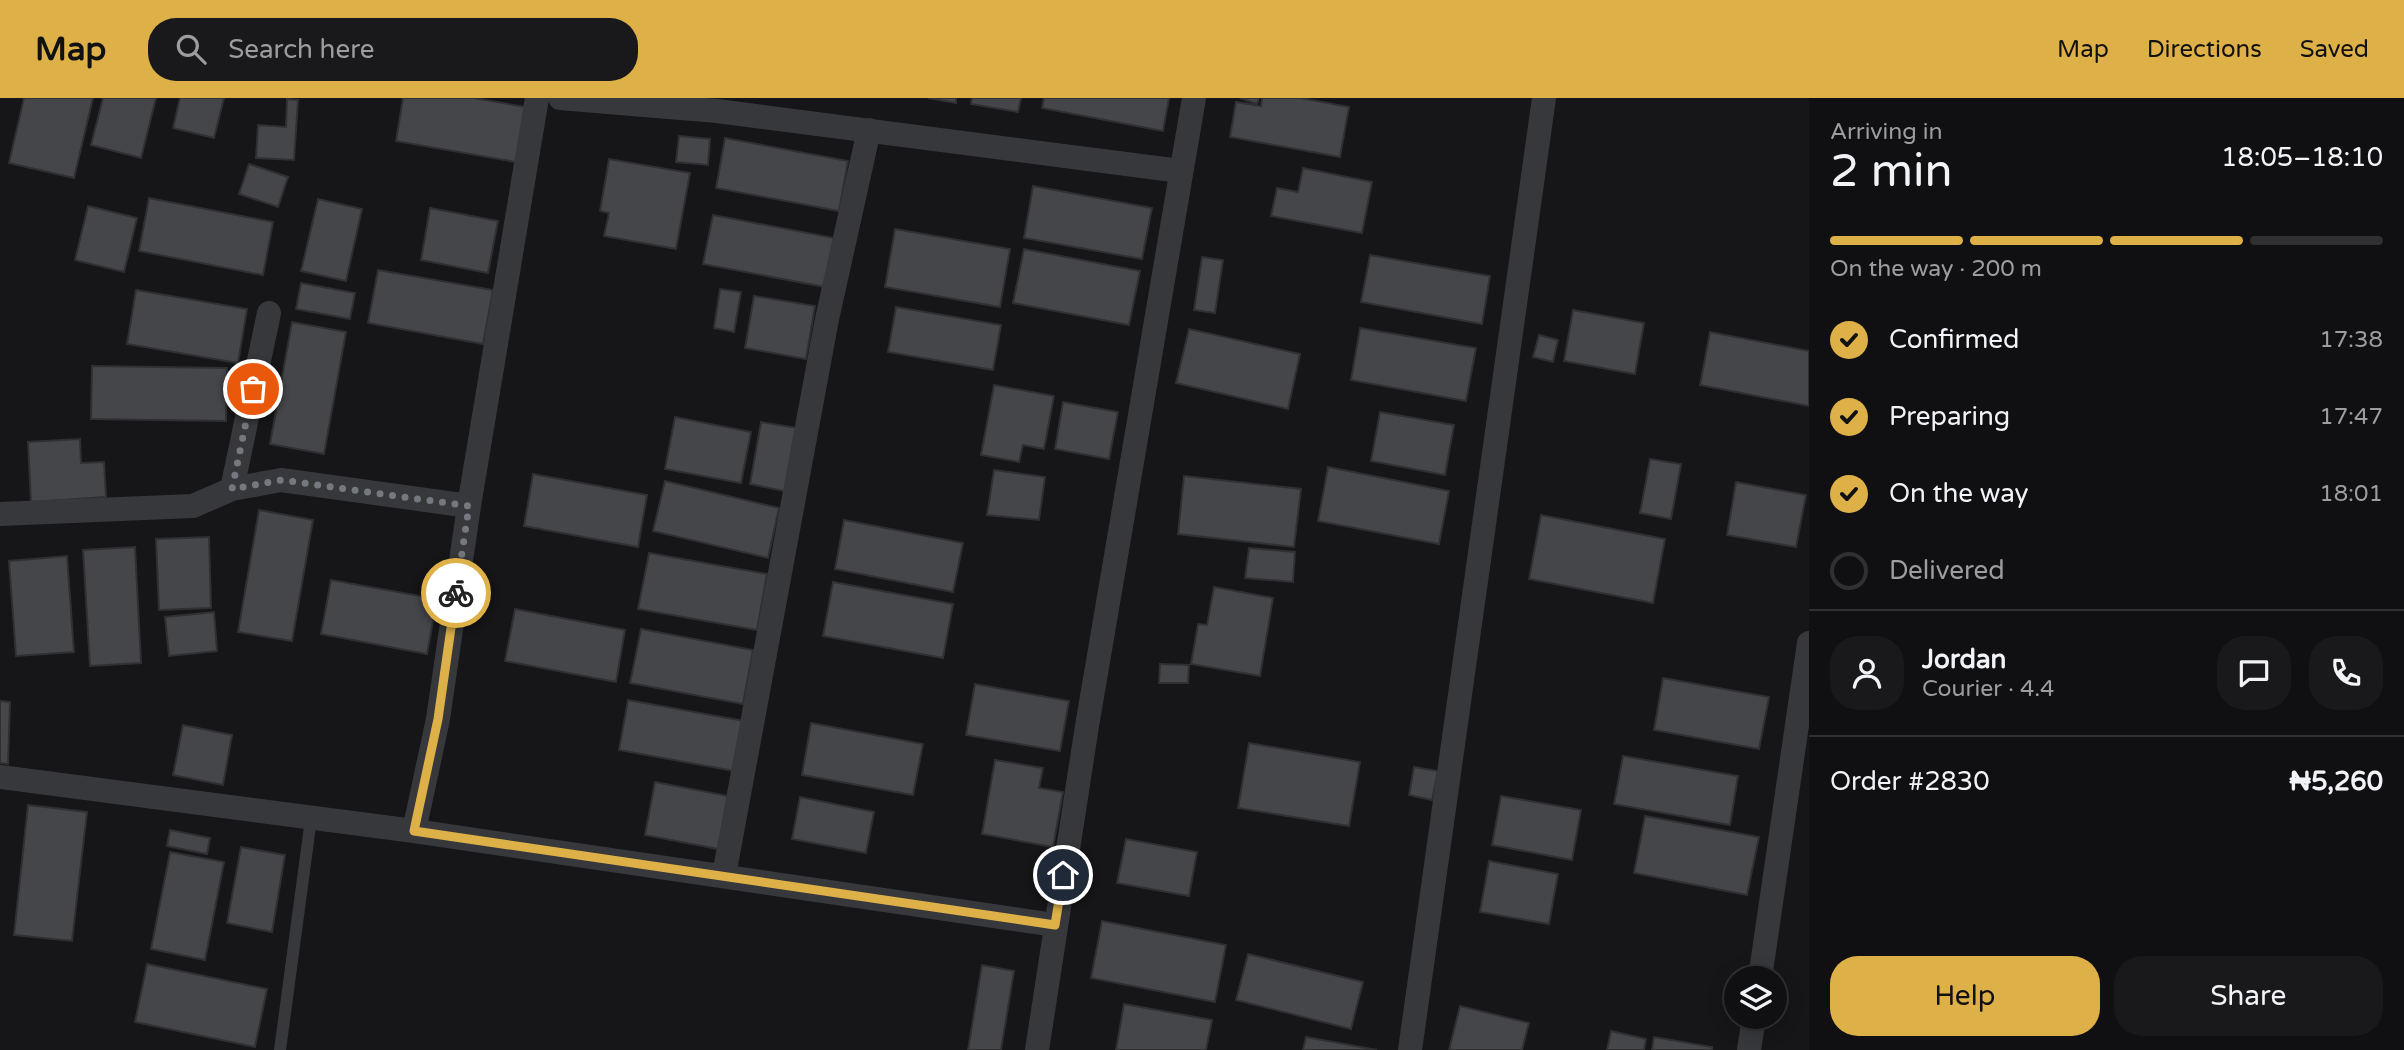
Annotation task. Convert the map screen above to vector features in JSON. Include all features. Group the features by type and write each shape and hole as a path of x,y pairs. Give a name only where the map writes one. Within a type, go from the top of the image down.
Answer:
{"street":[{"path":"414,831 438,719 469,506 537,98"},
{"path":"560,98 717,111 1180,171"},
{"path":"1037,1050 1055,925 1194,98"},
{"path":"1410,1050 1453,762 1544,98"},
{"path":"724,875 827,319 869,130"},
{"path":"232,489 269,313"},
{"path":"0,513 193,506 232,489 281,480 469,506"},
{"path":"1762,966 1809,643"},
{"path":"0,777 414,831 1055,925"},
{"path":"1749,1050 1752,1029"}],"lane":[{"path":"280,1050 311,819"}],"building":[{"path":"24,98 93,98 74,178 9,163"},
{"path":"103,98 156,98 141,158 91,145"},
{"path":"180,98 224,98 214,138 173,128"},
{"path":"403,98 474,98 531,108 521,163 396,141"},
{"path":"928,98 956,98 956,103"},
{"path":"972,98 1021,98 1018,112 971,104"},
{"path":"1044,98 1169,98 1163,131 1042,108"},
{"path":"1240,98 1259,98 1257,104"},
{"path":"1262,98 1301,98 1349,107 1340,157 1230,137 1236,102 1261,106"},
{"path":"287,99 298,100 294,160 256,158 258,125 286,127"},
{"path":"679,136 710,139 708,165 676,162"},
{"path":"725,138 848,161 839,211 716,188"},
{"path":"609,159 690,173 676,249 604,236 609,213 600,211"},
{"path":"249,164 288,177 278,207 239,194"},
{"path":"1303,168 1372,182 1362,233 1271,216 1277,188 1298,192"},
{"path":"1033,186 1152,208 1142,259 1024,238"},
{"path":"149,198 273,222 263,275 139,251"},
{"path":"318,199 362,209 346,281 301,271"},
{"path":"88,206 137,218 124,272 75,260"},
{"path":"430,208 498,221 488,273 421,260"},
{"path":"713,215 834,238 825,287 703,264"},
{"path":"895,229 1010,249 1000,307 885,287"},
{"path":"1024,249 1140,271 1129,325 1013,303"},
{"path":"1370,255 1490,276 1482,324 1361,302"},
{"path":"1202,257 1223,260 1215,313 1194,310"},
{"path":"378,270 493,290 483,344 368,323"},
{"path":"301,283 355,293 350,319 296,309"},
{"path":"720,289 741,292 734,332 714,328"},
{"path":"136,290 247,309 238,363 127,344"},
{"path":"754,296 815,306 806,359 745,348"},
{"path":"896,307 1001,325 993,370 888,352"},
{"path":"1573,310 1644,323 1635,374 1564,361"},
{"path":"292,322 346,332 324,454 270,444"},
{"path":"1360,328 1476,348 1466,401 1351,380"},
{"path":"1189,329 1300,354 1288,409 1176,383"},
{"path":"1710,332 1809,351 1809,406 1700,385"},
{"path":"1539,335 1558,340 1553,362 1533,357"},
{"path":"92,366 227,368 226,421 91,419"},
{"path":"994,385 1054,396 1044,449 1023,445 1019,462 981,455"},
{"path":"1063,402 1118,412 1109,459 1055,449"},
{"path":"1380,412 1454,425 1445,475 1371,461"},
{"path":"675,417 751,432 741,483 665,469"},
{"path":"761,422 804,429 794,493 750,484"},
{"path":"80,439 81,463 104,462 106,497 31,502 28,442"},
{"path":"1650,459 1681,464 1671,519 1640,513"},
{"path":"1328,467 1449,491 1439,544 1318,521"},
{"path":"994,470 1045,477 1039,520 987,515"},
{"path":"533,474 647,495 638,547 524,526"},
{"path":"1184,476 1301,489 1294,547 1178,534"},
{"path":"665,481 779,508 768,558 653,531"},
{"path":"1736,482 1806,495 1796,547 1727,535"},
{"path":"259,510 313,520 292,641 238,632"},
{"path":"1541,515 1665,539 1653,603 1529,579"},
{"path":"844,520 963,543 953,592 835,569"},
{"path":"209,537 211,608 159,610 156,539"},
{"path":"135,547 141,663 90,666 83,550"},
{"path":"1249,548 1295,552 1293,582 1245,578"},
{"path":"649,553 767,574 757,630 638,609"},
{"path":"67,556 74,652 16,656 9,561"},
{"path":"331,580 437,599 427,654 321,634"},
{"path":"833,582 953,604 943,658 823,636"},
{"path":"1214,587 1273,598 1260,676 1191,664 1198,624 1207,625"},
{"path":"515,609 625,630 616,682 505,661"},
{"path":"214,612 217,651 169,656 165,617"},
{"path":"641,629 753,650 743,704 630,683"},
{"path":"1160,664 1189,665 1188,683 1159,683"},
{"path":"1663,678 1769,697 1759,749 1654,730"},
{"path":"975,684 1069,701 1060,751 966,735"},
{"path":"628,700 750,722 740,772 619,750"},
{"path":"0,701 10,702 8,764 0,763"},
{"path":"811,723 923,744 913,795 802,775"},
{"path":"183,725 232,735 223,785 173,775"},
{"path":"1249,743 1360,762 1349,826 1238,808"},
{"path":"1623,756 1738,776 1730,825 1614,804"},
{"path":"995,760 1043,768 1039,788 1063,792 1053,847 982,834"},
{"path":"1414,767 1438,771 1432,800 1409,795"},
{"path":"655,782 728,796 718,849 645,835"},
{"path":"1501,796 1581,810 1572,860 1492,845"},
{"path":"800,797 874,812 866,853 792,839"},
{"path":"28,805 87,812 72,941 14,935"},
{"path":"1645,816 1759,837 1747,895 1634,873"},
{"path":"170,830 210,838 207,854 167,846"},
{"path":"1126,839 1197,852 1189,896 1117,883"},
{"path":"241,847 285,855 272,932 227,923"},
{"path":"170,852 224,862 205,960 151,949"},
{"path":"1489,861 1558,874 1549,924 1480,912"},
{"path":"1102,921 1226,945 1215,1002 1091,978"},
{"path":"1248,954 1363,982 1351,1029 1236,1000"},
{"path":"147,964 267,989 255,1047 135,1022"},
{"path":"982,965 1014,971 1001,1050 968,1050"},
{"path":"1124,1004 1212,1020 1206,1050 1116,1050"},
{"path":"1460,1006 1529,1023 1522,1050 1449,1050"},
{"path":"1611,1031 1646,1039 1644,1050 1607,1050"},
{"path":"1306,1037 1377,1050 1303,1050"},
{"path":"1654,1037 1712,1047 1712,1050 1652,1050"}],"way so far":[{"path":"253,389 232,489 281,480 469,506 456,593"}],"route":[{"path":"456,593 438,719 414,831 1055,925 1063,875"}]}
